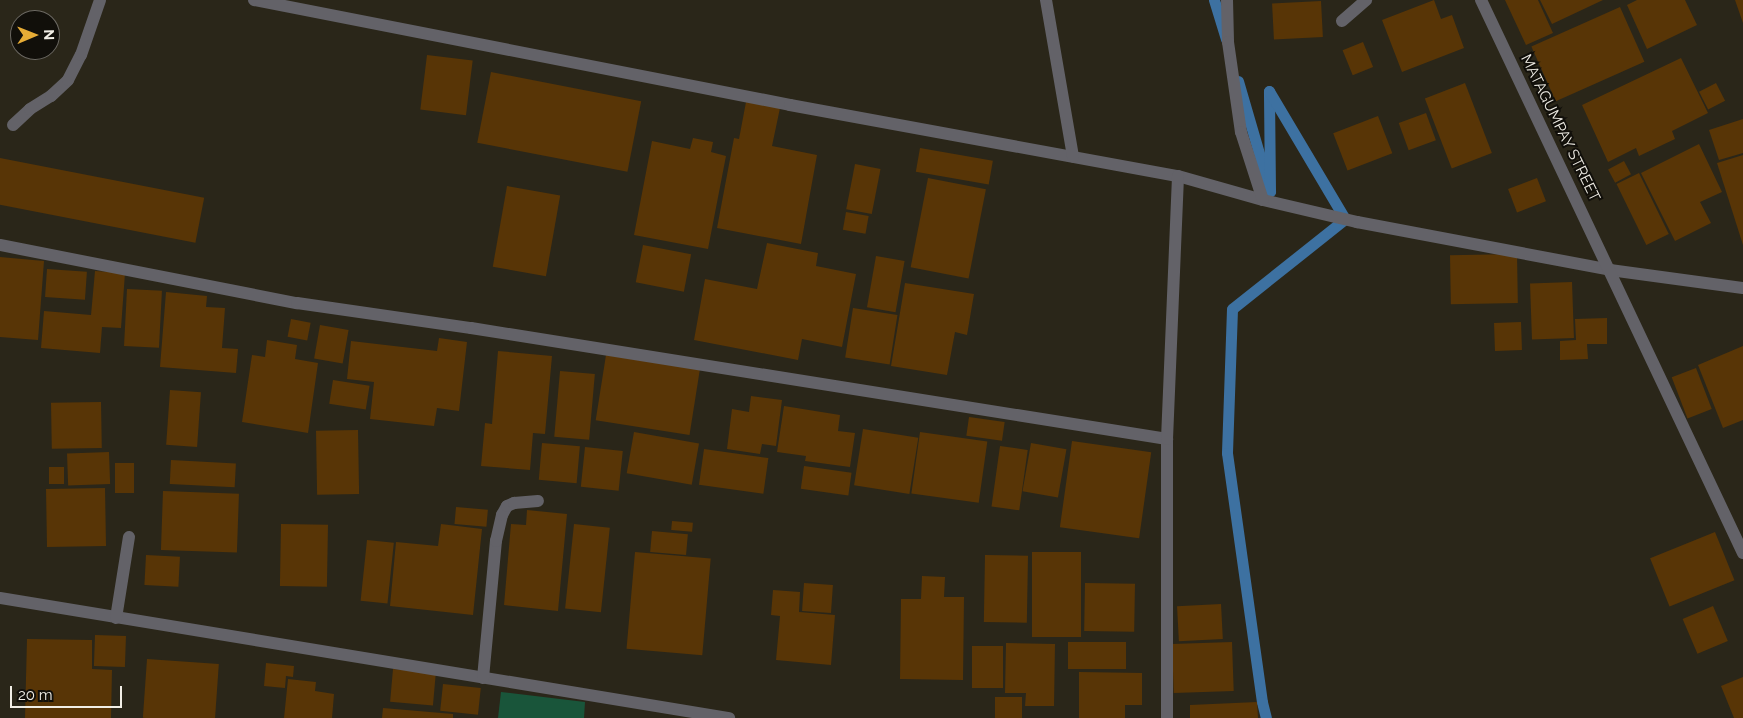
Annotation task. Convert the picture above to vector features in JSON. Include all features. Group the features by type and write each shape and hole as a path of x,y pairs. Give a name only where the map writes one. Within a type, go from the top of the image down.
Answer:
{"street":[{"path":"13,125 30,109 51,96 68,80 82,55 100,0"},
{"path":"254,0 790,105 1178,176 1263,200 1357,222 1610,270 1743,288"},
{"path":"1046,0 1073,157"},
{"path":"1227,0 1228,42 1241,132 1263,200"},
{"path":"1342,21 1366,0"},
{"name":"MATAGUMPAY STREET","path":"1481,0 1743,553"},
{"path":"1167,718 1167,439 1178,176"},
{"path":"0,245 297,303 490,331 1167,439"},
{"path":"483,678 496,541 502,515 507,506 514,503 538,501"},
{"path":"116,618 129,537"},
{"path":"0,598 730,718"}],"green space":[{"path":"501,692 585,702 584,718 498,718"}],"building":[{"path":"1434,0 1441,19 1452,15 1464,48 1402,72 1382,20"},
{"path":"1505,0 1538,0 1553,33 1526,45"},
{"path":"1540,0 1603,0 1552,24"},
{"path":"1637,0 1685,0 1697,25 1647,49 1627,5"},
{"path":"1735,0 1743,0 1743,23"},
{"path":"1321,1 1323,37 1274,40 1272,4"},
{"path":"1620,7 1644,62 1556,101 1531,46"},
{"path":"1363,42 1373,67 1353,75 1343,50"},
{"path":"427,55 473,61 466,115 420,110"},
{"path":"1681,58 1708,113 1672,131 1675,139 1639,156 1636,148 1608,162 1582,105"},
{"path":"491,72 641,101 627,172 477,143"},
{"path":"1465,83 1492,153 1452,168 1425,98"},
{"path":"1716,83 1725,101 1708,109 1699,92"},
{"path":"746,102 780,108 772,146 817,155 801,244 717,228 734,138 739,139"},
{"path":"1426,113 1436,140 1409,150 1399,123"},
{"path":"1378,116 1392,153 1348,171 1333,133"},
{"path":"1743,119 1743,153 1719,160 1709,130"},
{"path":"693,138 713,142 711,152 726,156 708,249 634,235 652,141 690,149"},
{"path":"1699,144 1722,192 1700,202 1711,223 1675,241 1641,173"},
{"path":"920,148 993,161 989,184 916,172"},
{"path":"1743,155 1743,245 1717,163"},
{"path":"0,158 204,198 195,243 0,205"},
{"path":"1624,161 1631,174 1615,183 1608,169"},
{"path":"855,164 881,169 872,214 846,209"},
{"path":"1639,173 1669,234 1646,245 1617,184"},
{"path":"928,178 986,189 969,279 911,267"},
{"path":"1537,178 1546,201 1517,212 1508,189"},
{"path":"507,186 560,195 546,276 493,267"},
{"path":"846,212 869,216 866,234 843,230"},
{"path":"767,243 818,253 816,266 856,274 842,347 802,339 798,360 694,340 705,279 757,289"},
{"path":"643,245 691,254 684,292 636,282"},
{"path":"1517,254 1518,303 1451,304 1450,255"},
{"path":"876,256 905,261 896,312 867,307"},
{"path":"0,257 44,261 38,340 0,337"},
{"path":"47,269 87,272 85,300 45,297"},
{"path":"95,271 125,273 121,328 102,327 100,353 41,348 44,311 91,315"},
{"path":"1572,282 1574,338 1532,339 1530,283"},
{"path":"905,283 974,294 967,335 955,332 947,375 891,366"},
{"path":"127,289 162,291 159,348 124,346"},
{"path":"166,292 207,296 206,307 225,308 222,348 238,349 236,373 160,367"},
{"path":"853,308 897,315 890,364 845,357"},
{"path":"1607,318 1607,344 1587,344 1588,359 1560,360 1560,341 1576,340 1575,319"},
{"path":"291,319 311,323 307,340 288,337"},
{"path":"1521,322 1522,350 1495,351 1494,323"},
{"path":"320,325 349,330 343,364 314,358"},
{"path":"439,338 467,342 459,411 437,408 434,426 370,419 374,382 347,379 351,341 437,351"},
{"path":"267,340 297,345 295,359 318,363 308,433 242,422 252,355 265,357"},
{"path":"1743,346 1743,420 1723,428 1698,365"},
{"path":"498,351 552,356 545,434 533,433 530,470 481,466 485,423 492,424"},
{"path":"606,355 700,370 690,435 596,420"},
{"path":"1696,368 1712,409 1687,418 1672,377"},
{"path":"560,371 595,374 589,440 554,437"},
{"path":"333,380 370,386 366,409 329,404"},
{"path":"170,390 201,392 197,447 166,445"},
{"path":"751,396 782,400 776,446 762,444 760,454 727,449 732,409 749,412"},
{"path":"101,402 102,448 52,449 51,403"},
{"path":"784,406 840,415 838,431 855,433 850,467 805,461 806,456 777,452"},
{"path":"969,417 1005,422 1002,441 966,436"},
{"path":"863,429 918,438 909,494 854,485"},
{"path":"358,430 359,494 317,495 316,431"},
{"path":"634,432 699,443 692,485 627,473"},
{"path":"920,432 987,441 979,503 911,493"},
{"path":"1072,441 1151,452 1139,538 1060,527"},
{"path":"542,443 580,446 577,483 539,480"},
{"path":"1031,443 1066,449 1058,498 1022,491"},
{"path":"1000,446 1028,450 1019,510 992,506"},
{"path":"585,447 623,451 619,491 581,487"},
{"path":"704,449 768,458 763,494 699,485"},
{"path":"109,452 110,484 68,485 67,453"},
{"path":"171,460 236,463 235,487 170,484"},
{"path":"115,463 134,463 134,493 115,493"},
{"path":"804,466 852,473 848,495 801,489"},
{"path":"49,467 64,467 64,484 49,484"},
{"path":"105,488 106,546 47,547 46,489"},
{"path":"163,491 239,494 237,553 161,550"},
{"path":"456,507 488,510 486,527 455,524"},
{"path":"527,510 567,514 558,611 504,605 511,524 526,525"},
{"path":"672,521 693,523 692,532 671,530"},
{"path":"281,524 328,525 327,587 280,586"},
{"path":"441,524 482,529 473,615 390,606 396,542 438,546"},
{"path":"574,524 610,528 601,612 565,609"},
{"path":"652,531 688,534 686,555 650,552"},
{"path":"1715,532 1734,580 1670,606 1650,558"},
{"path":"367,540 394,543 387,603 361,601"},
{"path":"635,552 711,559 702,655 627,649"},
{"path":"1032,552 1081,552 1081,637 1032,637"},
{"path":"146,555 180,557 178,587 144,585"},
{"path":"985,555 1028,556 1027,623 984,622"},
{"path":"922,576 945,577 944,597 964,597 963,680 900,679 901,599 921,599"},
{"path":"804,583 833,585 831,613 802,611"},
{"path":"1085,583 1135,584 1134,632 1084,631"},
{"path":"773,590 800,592 799,612 835,615 831,665 776,660 780,616 771,615"},
{"path":"1221,604 1223,639 1179,641 1177,606"},
{"path":"1713,606 1728,641 1697,654 1683,619"},
{"path":"95,635 126,636 125,667 94,666"},
{"path":"27,639 92,640 92,669 112,670 111,718 25,718"},
{"path":"1068,642 1126,642 1126,669 1068,669"},
{"path":"1232,642 1234,691 1174,693 1172,644"},
{"path":"1006,643 1055,644 1054,706 1025,706 1026,693 1005,693"},
{"path":"972,646 1003,646 1003,688 972,688"},
{"path":"147,659 219,664 215,718 143,718"},
{"path":"266,663 294,666 293,677 286,676 285,688 264,686"},
{"path":"393,669 436,673 433,706 390,702"},
{"path":"1079,672 1142,673 1142,705 1125,705 1125,718 1079,718"},
{"path":"1743,677 1743,718 1734,718 1721,686"},
{"path":"288,679 316,682 315,691 334,694 332,718 284,718"},
{"path":"443,684 481,688 478,715 440,711"},
{"path":"995,697 1022,697 1022,718 995,718"},
{"path":"1257,702 1258,718 1190,718 1190,705"},
{"path":"383,708 453,714 453,718 382,718"}],"waterway":[{"path":"1214,0 1226,39"},
{"path":"1238,81 1270,191 1269,91 1345,219 1232,309 1227,453 1262,702 1266,718"}]}
